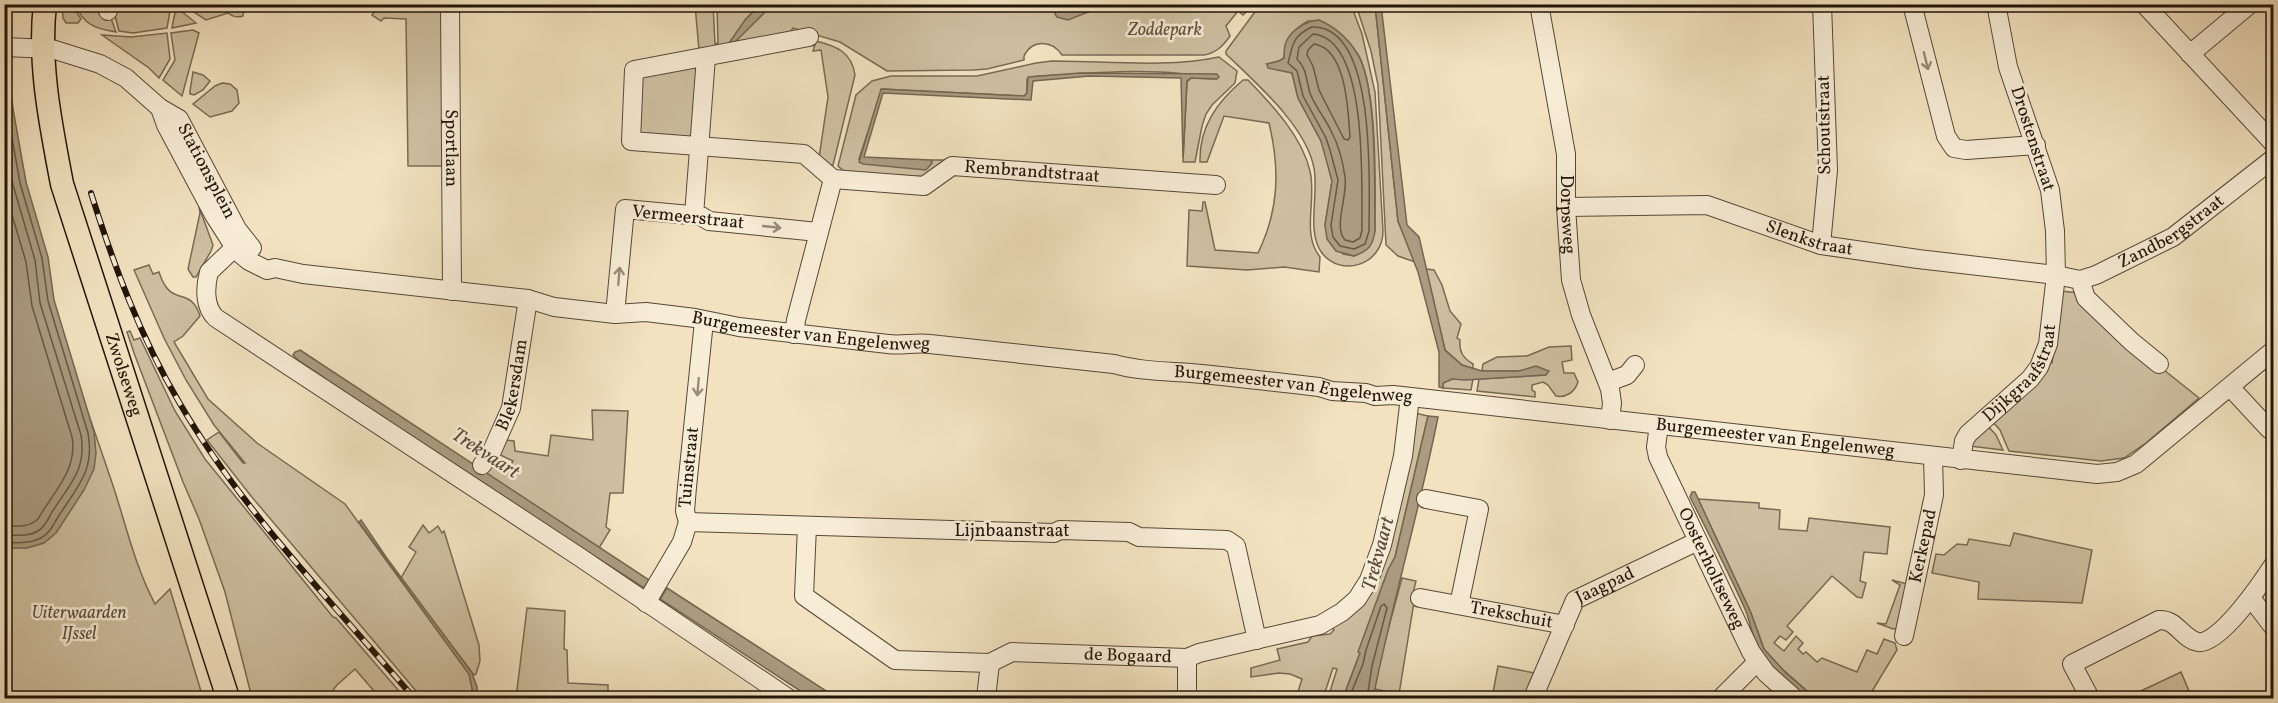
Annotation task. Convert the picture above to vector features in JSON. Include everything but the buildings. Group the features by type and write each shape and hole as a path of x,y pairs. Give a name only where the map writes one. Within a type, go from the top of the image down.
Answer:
{"main road":[{"name":"Zwolseweg","path":"45,4 44,48 48,105 62,184 228,699"}],"street":[{"name":"Sportlaan","path":"450,4 452,291"},
{"name":"Dorpsweg","path":"1539,4 1566,154 1566,207 1571,280 1581,315 1608,382 1612,398 1610,420"},
{"name":"Schoutstraat","path":"1821,245 1828,170 1822,4"},
{"path":"1912,4 1946,136 1954,148 1966,150 2036,145"},
{"name":"Drostenstraat","path":"1996,4 2008,67 2050,190 2055,231 2056,275"},
{"path":"2145,4 2274,144"},
{"path":"2190,54 2250,4"},
{"path":"794,334 833,179 804,154 632,141 634,70 810,37"},
{"name":"Stationsplein","path":"9,47 44,48 89,60 118,72 143,91 160,108 179,119 237,230 240,244"},
{"path":"694,215 701,147 705,57"},
{"name":"Zandbergstraat","path":"2080,280 2096,275 2173,237 2274,158"},
{"name":"Rembrandtstraat","path":"833,179 924,186 952,166 1216,185"},
{"name":"Slenkstraat","path":"1566,207 1707,205 1821,245 2056,275"},
{"name":"Vermeerstraat","path":"615,308 625,209 694,215 709,221 818,232"},
{"name":"Burgemeester van Engelenweg","path":"240,244 254,250 271,262 274,268 303,274 528,299 554,308 615,308 794,334 902,346 917,342 1114,364 1163,372 1319,387 1332,391 1366,393 1370,396 1410,397 2097,474 2116,472 2144,459 2274,350"},
{"path":"240,244 213,267 208,275 207,302 209,311 216,318 788,699"},
{"path":"2056,275 2080,280 2086,298 2159,364"},
{"name":"Dijkgraafstraat","path":"1961,460 1968,434 2030,380 2039,367 2048,344 2056,275"},
{"name":"Blekersdam","path":"482,465 492,451 511,408 528,299"},
{"name":"Tuinstraat","path":"646,603 682,542 688,522 685,511 687,487 705,321"},
{"path":"1608,382 1627,375 1635,365"},
{"path":"2235,383 2274,419"},
{"path":"2235,383 2269,429 2274,430"},
{"name":"de Bogaard","path":"807,526 804,596 895,660 990,663 1012,652 1187,658 1199,653 1320,625 1342,612 1364,590 1374,570 1389,519 1403,456 1410,397"},
{"name":"Oosterholtseweg","path":"1659,425 1656,447 1658,457 1757,662 1794,699"},
{"name":"Kerkepad","path":"1904,636 1934,495 1934,457"},
{"name":"Trekschuit","path":"1426,499 1479,509 1459,605"},
{"name":"Lijnbaanstraat","path":"688,522 951,531 1054,533 1060,530 1117,531 1129,532 1139,537 1231,541 1236,546 1257,640"},
{"name":"Jaagpad","path":"1533,699 1575,600 1698,541"},
{"path":"2090,699 2072,664 2159,620 2171,622 2196,641 2205,641 2232,620 2251,598 2274,564"},
{"name":"Trekschuit","path":"1420,598 1564,625"},
{"path":"2251,598 2274,628"},
{"path":"1186,699 1187,658"},
{"path":"1721,699 1757,662"},
{"path":"986,699 990,663"}],"green space":[{"path":"62,5 72,5 81,19 78,23 66,23 63,18"},
{"path":"76,5 100,5 109,13 116,32 87,22"},
{"path":"137,5 171,5 167,28 133,33 119,31 114,12"},
{"path":"183,5 245,5 243,16 235,17 228,13 206,20"},
{"path":"379,5 443,5 445,166 408,166 406,19 384,18 381,21 372,15"},
{"name":"Zoddepark","path":"695,5 713,5 715,44 718,43 717,5 760,5 745,20 735,41 772,5 1253,5 1243,15 1238,11 1226,26 1230,36 1222,46 1204,55 1062,55 1053,46 1037,44 1028,50 1024,60 987,69 887,71 840,42 793,28 785,39 699,50"},
{"path":"1260,5 1351,5 1362,34 1375,92 1383,231 1381,243 1369,259 1360,264 1340,265 1330,261 1322,253 1315,235 1315,179 1309,152 1291,121 1226,54","holes":["1308,21 1329,27 1357,53 1370,93 1375,166 1375,231 1354,256 1343,254 1325,225 1332,181 1325,151 1298,98 1292,73 1267,64 1284,58 1286,46 1293,32"]},
{"path":"1356,5 1375,5 1398,221 1415,262 1398,256 1386,245 1378,85 1371,51"},
{"path":"176,7 196,23 172,28"},
{"path":"193,30 199,33 182,96 163,80 175,60 171,33"},
{"path":"167,33 170,59 159,78 149,68 102,35 131,37"},
{"path":"816,41 830,45 847,55 855,75 833,165 827,166 819,158 828,97 821,50 813,51"},
{"path":"1219,57 1237,71 1235,83 1206,114 1195,162 1183,162 1187,82 1191,78 1217,79 1172,73 1124,72 1030,77 1027,79 1027,93 1024,96 882,89 859,159 932,162 931,160 944,160 939,170 930,177 845,172 838,166 856,95 872,81 891,76 977,76 1052,61 1158,63"},
{"name":"Uiterwaarden IJssel","path":"5,65 31,208 70,360 147,588 155,604 170,589 203,698 5,698"},
{"path":"698,66 696,138 640,138 640,74"},
{"path":"193,72 203,75 210,81 203,90 194,95 190,94"},
{"path":"1243,80 1248,80 1277,112 1294,134 1306,158 1312,182 1311,238 1320,257 1319,272 1284,267 1247,270 1187,266 1189,210 1202,211 1203,202 1205,202 1215,250 1258,253 1270,221 1276,189 1276,173 1269,123 1224,116 1207,162 1200,162 1200,149 1211,116 1225,97"},
{"path":"222,83 230,84 237,90 239,103 232,111 210,117 193,104"},
{"path":"199,207 213,245 196,277 193,277 188,269 200,213"},
{"path":"149,265 153,274 159,272 169,290 196,306 200,316 183,336 174,342 208,399 257,443 345,504 469,674 474,698 422,698 251,496 207,440 219,432 245,463 214,425 186,380 164,338 134,270"},
{"path":"1426,269 1434,270 1442,285 1450,311 1461,324 1457,338 1460,340 1462,354 1473,364 1473,369 1462,365 1445,350"},
{"path":"2061,291 2079,293 2159,366 2199,398 2146,443 2124,458 2101,461 2009,451 2000,430 1991,420 2047,361 2052,363"},
{"path":"130,331 134,340 140,338 175,411 205,459 333,617 405,698 380,698 355,669 337,685 327,698 252,698 225,592 134,353 127,332"},
{"path":"1571,346 1572,360 1562,362 1564,373 1574,373 1578,382 1570,394 1556,396 1543,382 1532,385 1535,397 1477,391 1479,379 1546,375 1524,371 1482,371 1483,364 1497,357 1527,356 1549,347"},
{"path":"1452,379 1473,379 1471,390 1443,388 1443,383"},
{"path":"592,410 628,411 623,493 610,493 606,527 610,530 599,548 482,471 488,463 506,473 513,461 496,453 505,440 514,441 515,451 548,456 551,435 593,440"},
{"path":"1415,413 1428,416 1395,557 1388,570 1343,698 1328,698 1337,669 1333,668 1323,698 1296,698 1302,679 1290,674 1279,673 1251,677 1251,668 1280,660 1277,649 1308,642 1312,636 1330,634 1334,630 1330,625 1352,611"},
{"path":"1986,424 1996,435 2003,450 1969,446"},
{"path":"1698,499 1759,503 1759,508 1780,510 1779,529 1807,531 1809,518 1890,527 1887,554 1864,552 1860,581 1866,583 1862,598 1857,597 1832,576 1787,626 1793,632 1786,640 1780,636 1774,643 1784,651 1796,636 1803,643 1798,649 1803,654 1806,652 1817,662 1822,658 1857,672 1867,650 1877,654 1884,639 1895,643 1897,650 1868,698 1815,698 1771,659 1764,649 1751,613"},
{"path":"423,525 429,533 438,526 442,533 444,531 479,645 480,661 474,675 401,578 416,552 409,547"},
{"path":"2014,533 2092,550 2082,603 1978,599 1979,582 1932,573 1936,554 1944,555 1957,544 1967,545 1969,539 2010,546"},
{"path":"1402,578 1416,581 1411,601 1414,602 1399,694 1375,689 1378,667"},
{"path":"1892,580 1907,584 1898,628 1893,629 1877,623 1886,624 1900,585"},
{"path":"527,608 565,611 564,649 567,650 568,683 608,685 608,698 516,698"},
{"path":"1498,666 1535,673 1523,698 1492,698"},
{"path":"2181,672 2192,698 2126,698"}],"water":[{"path":"1057,4 1106,5 1068,20 1057,17 1055,14"},
{"path":"4,5 8,5 6,27 8,66 26,182 48,257 54,300 94,432 96,453 94,469 84,490 56,533 44,543 27,548 4,548"},
{"path":"760,5 772,5 735,42 729,43 745,20"},
{"path":"1375,5 1381,5 1407,225 1419,237 1445,350 1462,365 1482,371 1519,371 1536,366 1549,371 1546,375 1452,379 1443,383 1443,388 1439,387 1439,352 1418,272 1398,221"},
{"path":"1319,20 1340,33 1353,47 1364,68 1369,89 1374,139 1375,231 1369,247 1354,256 1336,251 1327,239 1325,225 1332,181 1321,141 1298,98 1292,73 1268,68 1267,64 1284,58 1286,42 1295,30 1304,24"},
{"path":"1080,73 1217,74 1219,77 1217,79 1191,78 1187,81 1183,158 1181,78 1090,76 1033,81 1031,100 883,93 864,157 931,160 932,163 926,170 859,162 881,89 1024,96 1027,93 1028,77"},
{"path":"300,350 649,580 644,588 459,469 298,360 293,355"},
{"path":"1428,416 1438,417 1373,698 1343,698 1388,570 1395,557"},
{"path":"1692,492 1695,492 1751,613 1764,649 1786,673 1815,698 1809,697 1794,687 1770,665 1760,652 1745,609 1690,497"},
{"path":"361,520 472,673 477,687 477,698 474,698 469,674 359,522"},
{"path":"667,588 837,698 811,698 660,599"}],"railway":[{"path":"91,193 140,326 165,377 204,442 260,519 414,698"}],"water label":[{"name":"Trekvaart","path":"485,454"},
{"name":"Trekvaart","path":"1379,554"}]}
